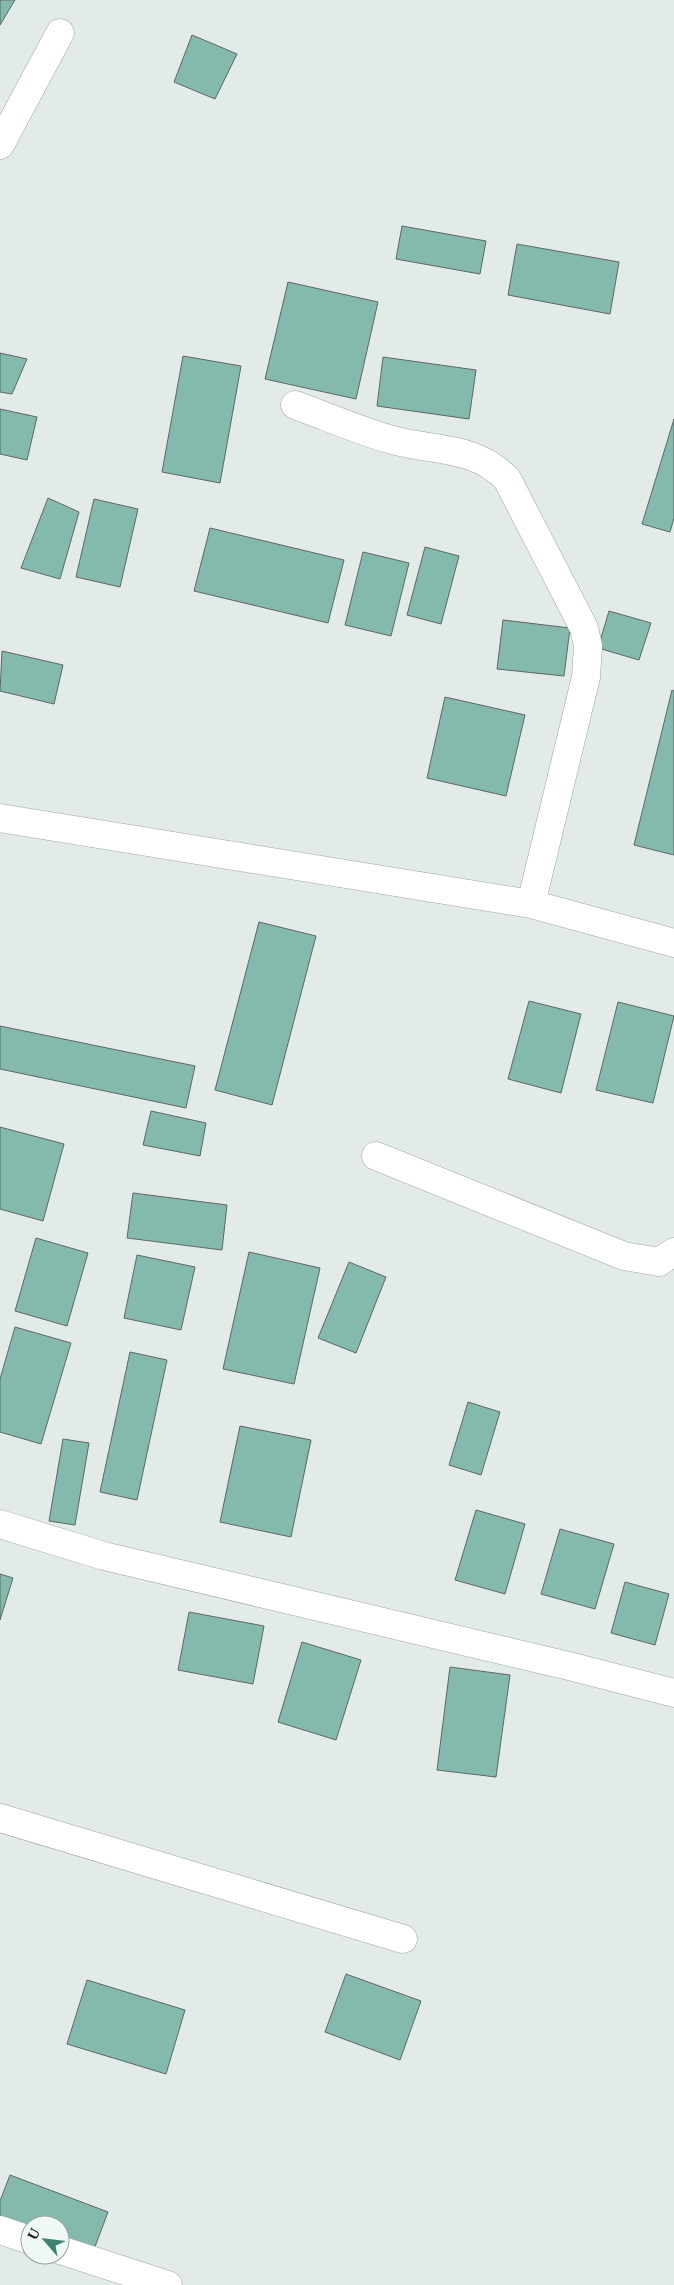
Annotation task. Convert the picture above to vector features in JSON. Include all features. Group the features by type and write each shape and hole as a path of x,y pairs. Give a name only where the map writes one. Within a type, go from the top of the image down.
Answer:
{"street":[{"path":"0,145 60,34"},
{"path":"295,405 389,439 461,452 496,468 507,479 584,628 588,646 586,678 532,904"},
{"path":"0,818 532,904 674,943"},
{"path":"376,1156 624,1256 659,1262 674,1252"},
{"path":"0,1524 104,1556 573,1667 674,1693"},
{"path":"0,1818 403,1940"},
{"path":"0,2230 20,2237"},
{"path":"70,2253 168,2285"}],"building":[{"path":"0,0 15,0 0,25"},
{"path":"192,35 237,54 215,99 174,82"},
{"path":"402,226 486,241 480,274 396,259"},
{"path":"517,244 619,262 610,314 508,295"},
{"path":"288,282 378,302 356,399 265,379"},
{"path":"0,353 27,359 12,394 0,392"},
{"path":"183,356 241,366 220,483 162,472"},
{"path":"383,357 476,370 469,419 377,406"},
{"path":"0,409 37,417 27,460 0,454"},
{"path":"674,419 674,518 670,532 642,524"},
{"path":"48,498 79,512 60,579 21,568"},
{"path":"94,499 138,509 120,587 76,577"},
{"path":"210,528 344,560 328,623 194,591"},
{"path":"425,547 459,556 441,624 407,615"},
{"path":"363,552 409,563 391,636 345,625"},
{"path":"609,611 651,623 639,660 598,648"},
{"path":"503,620 570,628 564,676 497,669"},
{"path":"2,651 63,665 54,704 0,691"},
{"path":"672,690 674,691 674,855 634,845"},
{"path":"445,697 525,715 506,796 427,778"},
{"path":"259,922 316,936 272,1105 215,1090"},
{"path":"529,1001 581,1014 561,1093 508,1079"},
{"path":"618,1002 674,1016 653,1103 596,1090"},
{"path":"0,1026 195,1066 186,1108 0,1069"},
{"path":"151,1111 206,1123 200,1156 143,1145"},
{"path":"0,1127 64,1144 43,1221 0,1209"},
{"path":"133,1193 227,1205 222,1250 127,1238"},
{"path":"36,1238 88,1253 67,1326 15,1311"},
{"path":"249,1252 320,1268 294,1384 223,1369"},
{"path":"137,1255 195,1267 181,1330 124,1318"},
{"path":"349,1262 386,1277 356,1353 318,1338"},
{"path":"15,1327 71,1343 41,1444 0,1432 0,1379"},
{"path":"130,1352 167,1360 137,1500 100,1492"},
{"path":"468,1402 500,1412 481,1475 449,1465"},
{"path":"240,1426 311,1440 291,1537 220,1522"},
{"path":"63,1439 89,1443 75,1525 49,1521"},
{"path":"476,1510 525,1524 505,1594 455,1580"},
{"path":"560,1529 614,1544 595,1609 541,1594"},
{"path":"0,1574 13,1578 0,1620"},
{"path":"625,1582 669,1594 655,1645 611,1633"},
{"path":"189,1612 264,1626 253,1684 178,1670"},
{"path":"302,1642 361,1660 336,1740 278,1722"},
{"path":"450,1667 510,1675 496,1777 437,1770"},
{"path":"346,1974 421,2001 400,2060 325,2032"},
{"path":"87,1980 185,2010 166,2074 67,2044"},
{"path":"10,2175 108,2212 93,2252 70,2243 70,2215 20,2215 20,2224 0,2216 0,2201"}]}
